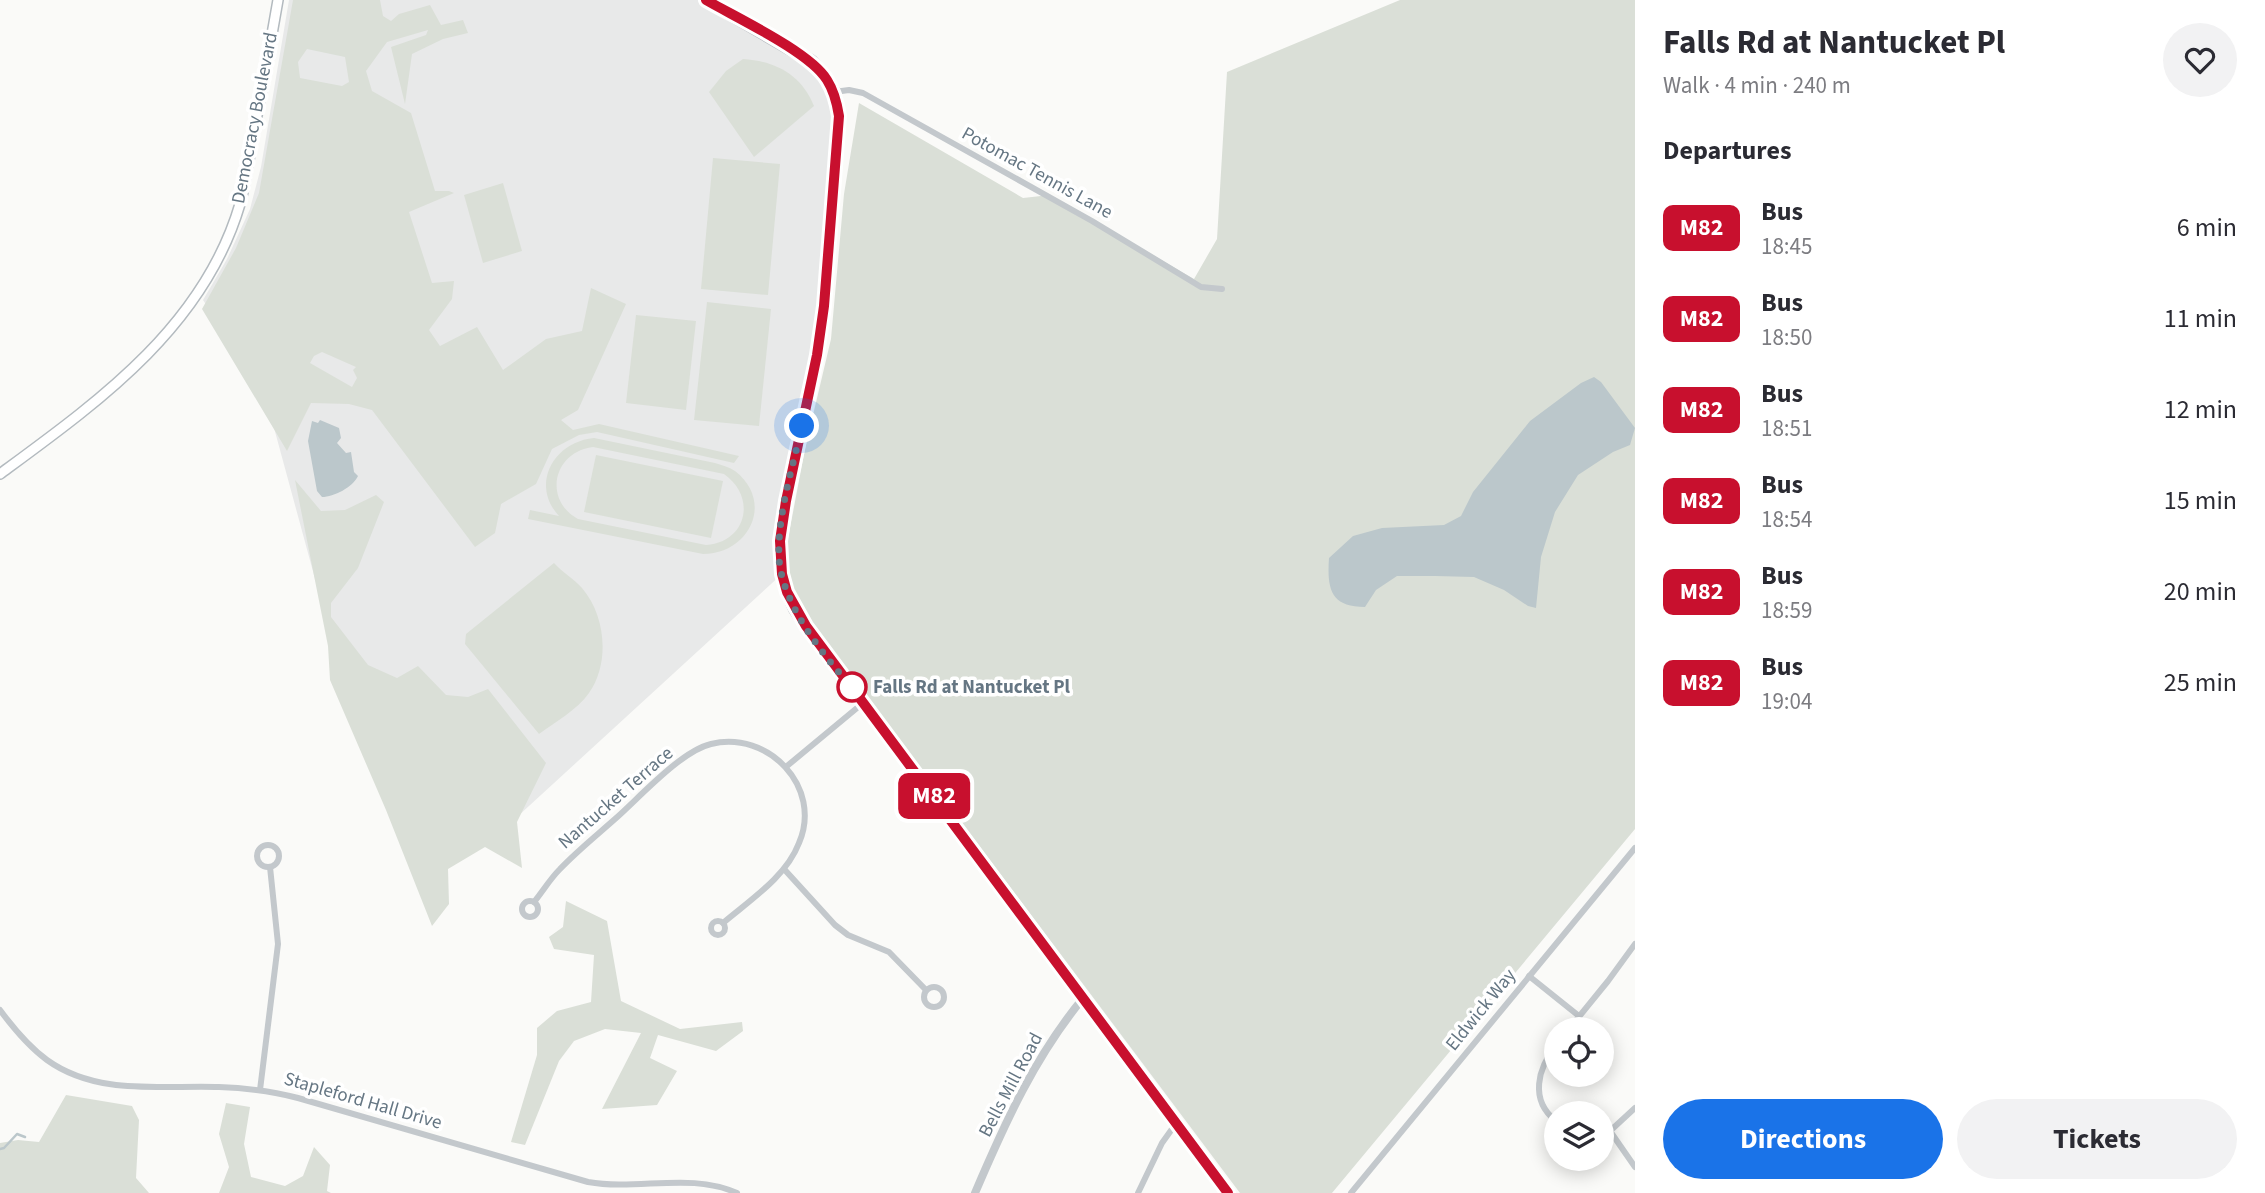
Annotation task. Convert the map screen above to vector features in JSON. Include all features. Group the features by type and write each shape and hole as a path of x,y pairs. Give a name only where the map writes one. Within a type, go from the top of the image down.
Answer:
{"main road":[{"name":"Democracy Boulevard","path":"2,470 107,393 141,363 186,310 212,267 240,203 278,0"},
{"path":"706,0 811,61 827,79 834,92 839,116 824,306 817,355 786,501 779,558 787,592 795,609 863,703 1228,1193"}],"street":[{"name":"Potomac Tennis Lane","path":"834,92 849,90 863,93 1103,228 1201,287 1222,289"},
{"path":"723,923 784,869 800,843 805,812 799,789 787,766 863,703"},
{"name":"Nantucket Terrace","path":"534,902 562,867 694,750 712,744 736,742 763,750 787,766"},
{"name":"Eldwick Way","path":"1351,1193 1635,848"},
{"path":"260,1090 278,944 270,867"},
{"path":"784,869 841,931 889,952 926,990"},
{"path":"1529,976 1578,1016 1635,944"},
{"name":"Bells Mill Road","path":"975,1193 1034,1066 1084,997"},
{"name":"Stapleford Hall Drive","path":"0,1010 30,1047 56,1066 105,1084 260,1090 298,1098 588,1182 624,1186 699,1183 715,1185 737,1193"},
{"path":"1544,1062 1539,1078 1539,1092 1544,1107"},
{"path":"1614,1127 1635,1108"},
{"path":"1138,1193 1162,1143 1177,1122"},
{"path":"1614,1137 1635,1167"}],"shaded area":[{"path":"289,0 706,0 806,58 837,102 824,306 786,501 782,574 505,828 333,645 264,391 203,300 227,259 250,209 261,167"},
{"path":"293,0 380,0 383,16 391,21 399,14 430,5 441,25 463,20 468,33 443,39 412,54 405,104 391,47 426,35 428,30 387,42 366,71 372,91 411,113 435,191 454,193 409,212 432,283 454,281 452,299 429,330 440,346 477,327 503,370 546,339 582,331 591,288 626,304 578,410 561,420 573,430 599,424 739,456 734,463 597,432 579,435 552,449 536,484 501,504 495,533 475,547 372,410 349,404 311,403 287,451 202,309 236,248 259,193","holes":["307,49 345,57 349,82 342,86 300,78 298,62","322,352 356,367 353,370 357,378 352,387 310,363 314,356"]},
{"path":"1400,0 1635,0 1635,829 1332,1193 1240,1193 814,626 793,594 786,549 805,449 831,339 844,194 859,103 1023,198 1050,195 1194,279 1217,239 1227,72"},
{"path":"743,59 766,63 786,71 802,85 814,106 754,157 709,92 726,71"},
{"path":"713,158 780,164 768,295 701,289"},
{"path":"503,183 522,251 483,263 464,195"},
{"path":"707,302 771,309 759,426 694,420"},
{"path":"636,315 696,321 686,410 626,403"},
{"path":"1594,377 1601,382 1635,428 1630,445 1613,452 1578,475 1555,512 1541,557 1536,608 1474,577 1397,576 1376,590 1365,607 1344,604 1333,594 1329,578 1329,558 1353,536 1382,528 1444,525 1461,516 1473,492 1530,421 1581,383"},
{"path":"320,420 339,428 341,438 337,443 346,453 351,452 354,472 358,476 343,491 322,497 317,491 308,441 312,421 318,423"},
{"path":"594,438 730,468 747,483 753,497 755,511 751,524 744,536 733,545 719,552 703,554 528,519 530,510 559,516 550,504 546,491 550,467 557,456 580,441","holes":["593,447 724,474 741,494 743,517 731,536 706,545 578,519 567,511 557,489 561,467 579,451"]},
{"path":"596,455 723,481 711,538 584,512"},
{"path":"295,480 321,511 345,510 376,495 384,502 358,568 331,603 331,617 368,665 397,678 418,666 446,695 468,697 488,689 546,763 517,822 522,868 485,847 448,869 449,904 432,926 330,680 328,646"},
{"path":"554,563 579,585 590,599 600,626 602,654 596,681 589,693 572,710 539,734 465,644 466,634"},
{"path":"566,901 607,921 621,1001 680,1029 742,1022 743,1031 716,1051 658,1035 650,1058 677,1071 657,1105 602,1109 641,1033 605,1029 574,1041 559,1061 525,1145 511,1142 537,1055 537,1028 557,1011 591,1002 594,955 554,949 549,937 563,927"},
{"path":"66,1095 132,1106 139,1120 136,1178 149,1193 0,1193 0,1143 18,1140 39,1142"},
{"path":"226,1103 250,1107 244,1144 251,1177 285,1186 303,1176 314,1147 330,1165 327,1191 331,1193 219,1193 229,1167 219,1134"}],"waterway":[{"path":"0,1149 17,1134 25,1137"}],"bus line":[{"name":"M82","path":"706,0 811,61 827,79 834,92 839,116 824,306 817,355 780,541 779,558 787,592 806,626 1228,1193"}],"place":[{"name":"Falls Rd at Nantucket Pl","path":"852,687"}],"route":[{"path":"802,426 780,541 782,574 795,609 852,687"}]}
